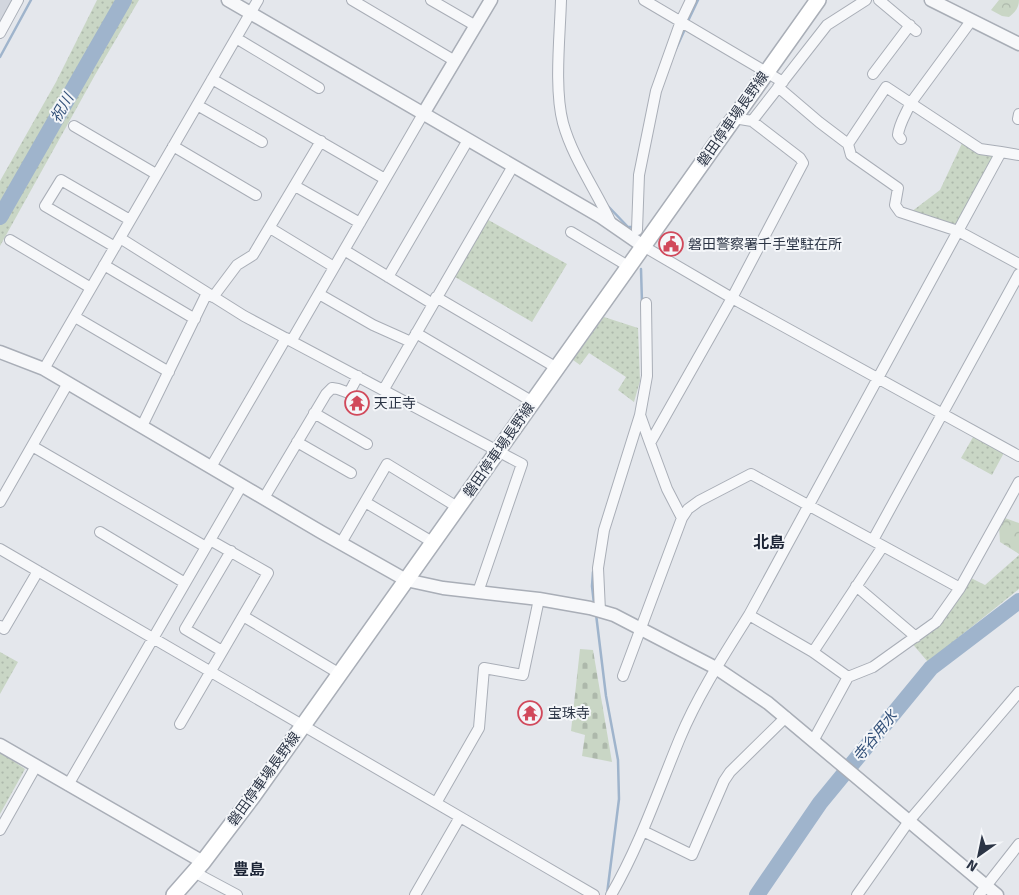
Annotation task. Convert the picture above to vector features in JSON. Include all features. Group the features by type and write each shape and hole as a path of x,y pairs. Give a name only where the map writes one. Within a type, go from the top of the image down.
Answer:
{"main road":[{"name":"磐田停車場長野線","path":"174,895 253,796 434,543 628,266 639,239 734,118 818,0"}],"street":[{"path":"0,32 18,0"},
{"path":"228,0 639,239 732,298 1019,456"},
{"path":"44,369 258,0"},
{"path":"352,0 456,61"},
{"path":"431,0 476,26"},
{"path":"211,467 318,294 491,0"},
{"path":"560,0 559,85 563,122 572,148 612,224"},
{"path":"644,0 767,71 818,122 848,144 851,155 898,188 895,205 900,212 958,231 1019,264"},
{"path":"639,239 637,199 641,161 656,91 691,0"},
{"path":"752,121 827,24 866,0"},
{"path":"873,74 913,28 879,0"},
{"path":"931,0 1019,44"},
{"path":"901,139 898,135 898,128 910,104 971,21"},
{"path":"236,38 319,88"},
{"path":"212,79 385,179"},
{"path":"848,144 886,87 980,149 1019,155"},
{"path":"196,105 262,142"},
{"path":"650,443 732,298 803,163 800,158 752,121 734,118"},
{"path":"74,126 156,174"},
{"path":"388,277 468,140"},
{"path":"142,426 195,318 210,295 236,265 253,255 321,141"},
{"path":"173,146 256,195"},
{"path":"611,895 643,830 681,737 716,668 749,615 1001,152"},
{"path":"384,389 513,166"},
{"path":"130,220 61,180 46,206 117,242 244,316 522,464 478,592"},
{"path":"295,186 360,223"},
{"path":"270,228 334,267"},
{"path":"571,232 628,266"},
{"path":"10,240 91,288"},
{"path":"344,250 388,277 435,300 557,368"},
{"path":"104,265 195,318"},
{"path":"872,540 944,414 1019,274"},
{"path":"318,294 373,325 413,338 533,402"},
{"path":"595,609 598,568 604,530 640,415 647,376 646,304"},
{"path":"74,316 169,372"},
{"path":"0,352 44,369 406,580 443,588 539,599 595,609 614,615 641,628 716,668 748,688 786,717 909,821 983,891 997,895"},
{"path":"264,498 326,394 332,388 349,393 358,376"},
{"path":"0,502 68,383"},
{"path":"314,413 367,444"},
{"path":"640,415 668,489 682,518"},
{"path":"297,442 350,473"},
{"path":"32,446 208,543 231,552 268,573 180,724"},
{"path":"341,543 387,464 458,508"},
{"path":"623,676 682,518 688,509 700,501 751,474 960,588"},
{"path":"813,741 848,677 873,667 936,622 960,588 1019,482"},
{"path":"68,785 242,485"},
{"path":"365,502 434,543"},
{"path":"100,532 185,582"},
{"path":"813,652 883,546"},
{"path":"0,549 590,894"},
{"path":"222,651 185,629 231,552"},
{"path":"0,626 4,628 38,571"},
{"path":"856,586 916,637"},
{"path":"436,803 479,728 484,668 523,675 539,599"},
{"path":"749,615 813,652 848,677"},
{"path":"243,616 340,674"},
{"path":"857,895 909,821 1019,692"},
{"path":"643,830 692,855 730,772 786,717"},
{"path":"0,745 68,785 198,867 237,895"},
{"path":"0,830 36,766"},
{"path":"415,895 460,817"},
{"path":"983,891 1017,849"}],"shaded area":[{"path":"0,0 13,0 0,23"}],"green space":[{"path":"97,0 139,0 0,246 0,181 56,82"},
{"path":"999,0 1019,0 1019,3 1016,10 1009,17 1002,16 991,10"},
{"path":"964,139 1001,152 957,231 907,215 940,190"},
{"path":"483,217 567,264 532,322 450,274"},
{"path":"604,317 638,328 640,381 634,402 618,390 626,377 589,353 580,365 573,360"},
{"path":"976,432 1006,449 992,475 961,458"},
{"path":"1005,518 1019,523 1019,554 1000,542 999,526"},
{"path":"1019,555 1019,589 928,662 910,641 941,616 967,576 985,585"},
{"path":"580,649 593,650 612,762 582,756 585,735 571,731"},
{"path":"0,652 18,662 0,694"},
{"path":"0,752 25,769 0,814"}],"waterway":[{"path":"0,57 31,0"},
{"name":"祝川","path":"0,217 124,0"},
{"path":"688,21 698,0"},
{"path":"675,51 685,29"},
{"path":"606,204 628,227 634,227"},
{"path":"641,269 642,303"},
{"path":"593,572 594,604"},
{"name":"寺谷用水","path":"757,895 820,803 931,668 1019,601"},
{"path":"596,614 606,696 618,760 619,799 607,894"}],"place":[{"name":"磐田警察署千手堂駐在所","path":"671,244"},
{"name":"天正寺","path":"357,403"},
{"name":"宝珠寺","path":"530,713"}],"district":[{"name":"北島","path":"769,543"},
{"name":"豊島","path":"249,870"}]}
